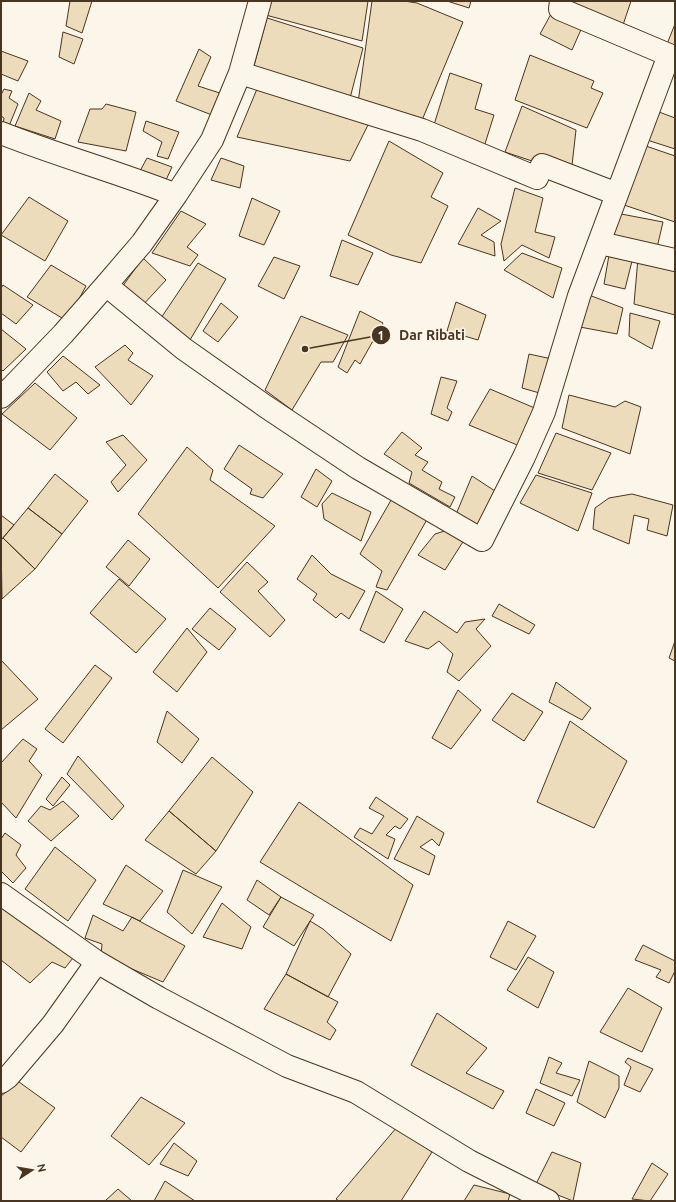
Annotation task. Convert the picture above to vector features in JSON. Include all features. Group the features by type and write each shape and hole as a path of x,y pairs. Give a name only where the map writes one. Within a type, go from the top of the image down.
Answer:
{"street":[{"path":"1,397 12,388 63,334 142,243 212,140 240,73 260,1"},
{"path":"106,285 184,349 272,410 358,468 482,540 524,457 544,412 579,296 669,56 560,10 561,1"},
{"path":"240,73 422,130 537,178 542,165 617,194"},
{"path":"1,133 84,163 135,179 176,195"},
{"path":"600,243 675,260"},
{"path":"1,894 97,962 165,1002 287,1066 356,1092 469,1161 548,1201"},
{"path":"1,1082 8,1077 53,1024 97,962"}],"building":[{"path":"70,1 92,1 82,33 66,26"},
{"path":"265,1 368,1 362,41 262,14"},
{"path":"372,1 404,1 417,3 463,22 420,125 358,103"},
{"path":"447,1 471,1 469,8"},
{"path":"565,1 631,1 623,25"},
{"path":"551,14 583,25 572,50 540,34"},
{"path":"267,18 363,48 349,102 252,73"},
{"path":"675,24 675,59 665,49"},
{"path":"63,32 83,39 74,64 59,57"},
{"path":"199,49 211,57 198,86 226,95 217,117 176,101"},
{"path":"1,51 28,61 18,81 1,74"},
{"path":"530,55 594,81 591,88 603,93 587,128 515,100"},
{"path":"450,73 482,84 475,109 494,115 484,147 433,128"},
{"path":"4,89 12,91 9,98 18,104 9,126 3,124 4,118 1,116 1,95"},
{"path":"257,89 370,121 350,161 237,137"},
{"path":"29,93 41,101 36,110 61,121 55,139 15,126"},
{"path":"106,104 136,112 126,151 78,142 90,109 102,109"},
{"path":"522,106 576,130 571,174 505,152"},
{"path":"651,109 675,118 675,149 641,138"},
{"path":"146,121 179,132 168,159 157,156 162,142 143,131"},
{"path":"389,141 443,173 431,197 448,206 421,263 391,255 348,235"},
{"path":"643,145 675,156 675,222 618,203"},
{"path":"147,158 172,167 166,180 140,171"},
{"path":"221,158 244,166 240,188 211,180"},
{"path":"515,188 543,198 535,232 555,237 549,258 522,245 504,261 501,244"},
{"path":"29,197 68,221 45,261 1,235"},
{"path":"252,198 280,211 264,245 239,236"},
{"path":"478,208 501,221 481,235 494,242 495,256 458,244"},
{"path":"181,211 206,224 187,247 198,255 190,266 152,253"},
{"path":"616,213 663,222 656,252 607,239"},
{"path":"342,240 373,253 358,285 330,276"},
{"path":"522,253 562,268 553,298 504,270"},
{"path":"609,255 633,257 625,289 604,284"},
{"path":"274,257 300,266 284,299 258,286"},
{"path":"143,258 166,280 142,306 122,287"},
{"path":"638,258 675,268 675,315 634,304"},
{"path":"198,263 226,279 190,340 161,318"},
{"path":"51,265 86,286 67,321 27,297"},
{"path":"3,285 33,305 16,324 1,313 1,288"},
{"path":"589,295 623,308 617,334 580,327"},
{"path":"456,302 486,315 478,340 447,331"},
{"path":"221,303 238,317 218,342 203,331"},
{"path":"360,311 383,323 360,364 355,360 347,373 338,367"},
{"path":"630,313 660,321 652,349 629,336"},
{"path":"301,316 348,335 333,362 321,362 292,410 265,390"},
{"path":"1,329 26,349 3,371 1,369"},
{"path":"125,345 133,353 128,360 153,376 131,405 95,367"},
{"path":"529,354 552,359 543,394 522,388"},
{"path":"63,356 100,385 88,394 76,382 63,391 47,372"},
{"path":"441,377 457,381 447,408 452,412 448,421 431,414"},
{"path":"35,383 77,418 50,450 2,414"},
{"path":"490,389 537,409 522,447 469,425"},
{"path":"569,395 615,407 625,401 641,407 630,454 562,428"},
{"path":"402,432 422,448 415,455 428,462 422,470 442,482 439,489 455,497 450,507 409,483 412,472 384,454"},
{"path":"556,433 611,453 592,490 538,473"},
{"path":"123,435 147,460 118,492 111,482 126,465 106,442"},
{"path":"239,445 283,474 263,498 250,494 252,489 224,469"},
{"path":"187,447 213,470 210,480 275,526 218,588 138,514"},
{"path":"316,469 332,481 317,507 301,497"},
{"path":"55,474 88,501 62,534 28,508"},
{"path":"536,475 592,493 578,531 520,503"},
{"path":"472,476 498,493 480,532 457,512"},
{"path":"332,493 371,512 361,541 324,519 322,504"},
{"path":"632,494 673,505 667,536 647,530 649,519 634,515 629,544 593,529 595,508 609,498"},
{"path":"394,495 429,516 387,590 376,587 382,571 360,554"},
{"path":"28,508 62,534 35,569 3,538"},
{"path":"1,515 14,525 1,540"},
{"path":"451,529 466,537 445,570 418,555 435,534"},
{"path":"3,538 35,569 2,599 1,540"},
{"path":"128,540 150,559 129,586 106,567"},
{"path":"312,555 331,574 365,591 349,619 341,613 336,618 313,600 317,594 297,579"},
{"path":"247,562 268,582 258,591 285,620 270,637 220,592"},
{"path":"119,579 166,619 136,653 90,613"},
{"path":"376,591 403,609 384,643 360,630"},
{"path":"499,604 535,625 529,634 492,616"},
{"path":"210,608 236,629 219,650 192,629"},
{"path":"424,611 457,633 465,622 485,619 476,629 491,646 459,681 447,672 453,654 439,641 428,649 405,641"},
{"path":"187,628 207,652 177,692 153,672"},
{"path":"675,641 675,661 669,658"},
{"path":"1,660 38,699 1,730"},
{"path":"95,665 112,678 63,743 45,729"},
{"path":"556,682 591,708 582,720 549,702"},
{"path":"458,690 481,710 451,749 432,738"},
{"path":"512,693 543,712 524,741 492,720"},
{"path":"167,711 199,739 182,763 157,742"},
{"path":"570,721 627,761 594,828 537,802"},
{"path":"23,739 37,749 29,761 42,775 16,818 1,802 1,763"},
{"path":"78,756 124,806 112,820 67,774"},
{"path":"212,757 253,792 216,851 169,811"},
{"path":"62,777 70,785 53,806 46,799"},
{"path":"376,797 408,819 400,829 395,826 386,835 395,839 388,859 354,837 360,828 372,834 384,816 369,808"},
{"path":"63,801 79,816 51,841 28,821 41,806 50,810"},
{"path":"299,802 413,885 391,941 260,862"},
{"path":"169,811 216,851 196,874 145,840"},
{"path":"417,816 444,833 439,846 432,839 420,847 435,856 429,875 394,859"},
{"path":"5,833 21,845 16,855 26,868 13,883 1,871 1,839"},
{"path":"55,847 96,880 68,921 25,889"},
{"path":"126,865 163,891 140,921 103,904"},
{"path":"183,870 222,887 192,934 167,912"},
{"path":"257,880 281,897 269,915 247,900"},
{"path":"281,897 314,915 294,946 263,927"},
{"path":"1,903 77,953 65,968 52,962 30,983 1,960"},
{"path":"222,903 251,927 242,949 203,937"},
{"path":"93,915 123,931 132,917 185,946 163,982 101,956 102,944 85,938"},
{"path":"310,921 323,929 351,954 328,997 286,974"},
{"path":"508,921 536,936 516,970 490,957"},
{"path":"643,945 675,961 675,971 669,983 656,977 661,970 635,960"},
{"path":"528,957 554,972 538,1008 507,990"},
{"path":"286,974 338,1002 327,1022 336,1030 330,1040 264,1009"},
{"path":"628,988 662,1008 642,1052 600,1032"},
{"path":"437,1013 487,1048 466,1073 504,1091 493,1109 411,1065"},
{"path":"549,1057 562,1063 556,1073 580,1080 572,1096 540,1083"},
{"path":"628,1058 653,1069 640,1092 624,1085 631,1067 625,1062"},
{"path":"589,1061 619,1076 619,1088 605,1118 577,1102"},
{"path":"19,1082 55,1108 21,1152 1,1137 1,1096"},
{"path":"536,1089 565,1103 554,1126 526,1113"},
{"path":"141,1097 185,1123 149,1165 111,1136"},
{"path":"397,1127 432,1152 401,1201 339,1201 336,1199"},
{"path":"174,1143 197,1161 188,1176 160,1164"},
{"path":"552,1152 581,1163 573,1201 535,1186"},
{"path":"652,1163 668,1174 650,1201 632,1199"},
{"path":"165,1181 195,1201 154,1201"},
{"path":"474,1185 510,1194 508,1201 464,1201"},
{"path":"118,1189 132,1201 105,1201"}],"place":[{"name":"Dar Ribati","path":"305,349"}]}
